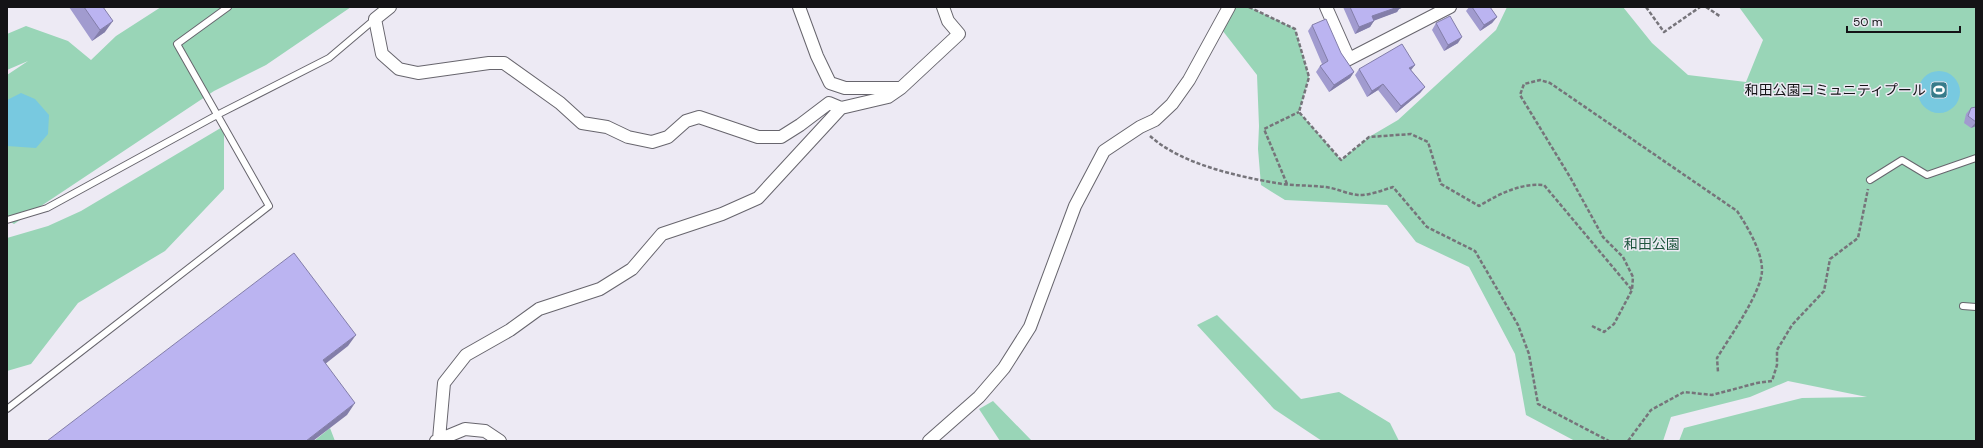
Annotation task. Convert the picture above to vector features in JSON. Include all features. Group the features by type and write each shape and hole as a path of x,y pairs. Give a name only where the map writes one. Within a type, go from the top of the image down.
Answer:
{"street":[{"path":"390,7 375,19 382,54 399,69 418,73 489,63 504,63 560,103 582,123 607,127 628,137 652,142 668,137 686,121 699,117 758,137 781,137 829,103 841,108"},
{"path":"799,7 817,56 830,83 845,88 901,88"},
{"path":"500,441 485,431 465,429 438,440 444,383 466,355 510,330 539,309 600,289 632,268 662,234 722,214 758,198 841,108 888,97 901,88 959,34 948,21 943,7"},
{"path":"929,441 979,397 1004,368 1030,327 1075,206 1104,151 1140,127 1156,120 1172,104 1189,80 1229,7"},
{"path":"1326,7 1349,59 1450,7"}],"lane":[{"path":"7,409 269,206 177,44 228,7"},
{"path":"7,220 47,208 217,115 329,58 375,19"},
{"path":"1870,180 1902,160 1927,175 1976,158"},
{"path":"1963,306 1976,307"}],"path":[{"path":"1249,7 1295,29 1309,77 1299,112 1264,129 1287,184"},
{"path":"1646,7 1664,32 1700,7"},
{"path":"1706,7 1721,17"},
{"path":"1592,326 1604,332 1614,324 1632,290 1633,277 1623,257 1603,238 1570,176 1520,95 1524,84 1540,80 1550,83 1737,211 1752,234 1762,269 1760,285 1717,358 1718,372"},
{"path":"1299,112 1341,160 1369,137 1410,134 1428,142 1441,184 1479,206 1502,192 1532,184 1544,185 1632,290"},
{"path":"1140,127 1157,142 1198,164 1228,174 1287,184 1327,187 1359,196 1393,187 1427,228 1475,251 1518,325 1529,354 1538,404 1609,441"},
{"path":"1628,441 1651,410 1684,392 1712,396 1757,383 1772,381 1777,365 1777,350 1792,325 1824,291 1830,259 1858,238 1870,180"}],"green space":[{"path":"161,7 351,7 266,65 214,91 14,224 7,220 7,75 28,61 7,70 7,34 26,26 68,41 91,60 116,36"},
{"name":"和田公園","path":"1229,7 1249,7 1295,29 1309,77 1299,112 1341,160 1369,137 1398,120 1496,30 1507,7 1623,7 1652,43 1688,75 1746,82 1763,40 1739,7 1976,7 1976,441 1679,441 1684,428 1802,398 1867,397 1788,381 1750,397 1671,417 1663,441 1575,441 1526,415 1515,354 1469,267 1416,242 1387,205 1285,200 1261,185 1258,149 1259,126 1257,75 1219,26"},
{"path":"224,126 224,189 165,251 78,303 31,364 7,371 7,238 48,226 81,211"},
{"path":"1217,315 1301,399 1339,392 1390,423 1399,441 1322,441 1274,409 1197,325"},
{"path":"993,401 1032,441 1000,441 979,409"},
{"path":"330,428 335,441 314,441"}],"water":[{"name":"和田公園コミュニティプール","path":"1939,71 1954,77 1960,92 1954,107 1939,113 1924,107 1918,92 1924,77"},
{"path":"21,93 35,99 49,115 48,134 36,148 7,146 7,100"}],"building":[{"path":"84,7 103,7 113,21 100,30"},
{"path":"1350,7 1398,7 1372,16 1374,21 1359,27"},
{"path":"1472,7 1490,7 1497,17 1484,25"},
{"path":"1450,16 1462,37 1448,45 1436,23"},
{"path":"1326,19 1341,53 1354,72 1334,85 1320,66 1328,61 1312,25"},
{"path":"1402,44 1415,65 1409,68 1425,87 1401,106 1383,84 1372,91 1359,69"},
{"path":"1976,107 1976,122 1968,116 1971,108"},
{"path":"294,253 356,335 323,360 355,403 306,441 47,441"}],"place":[{"name":"和田公園コミュニティプール","path":"1939,90"}]}
